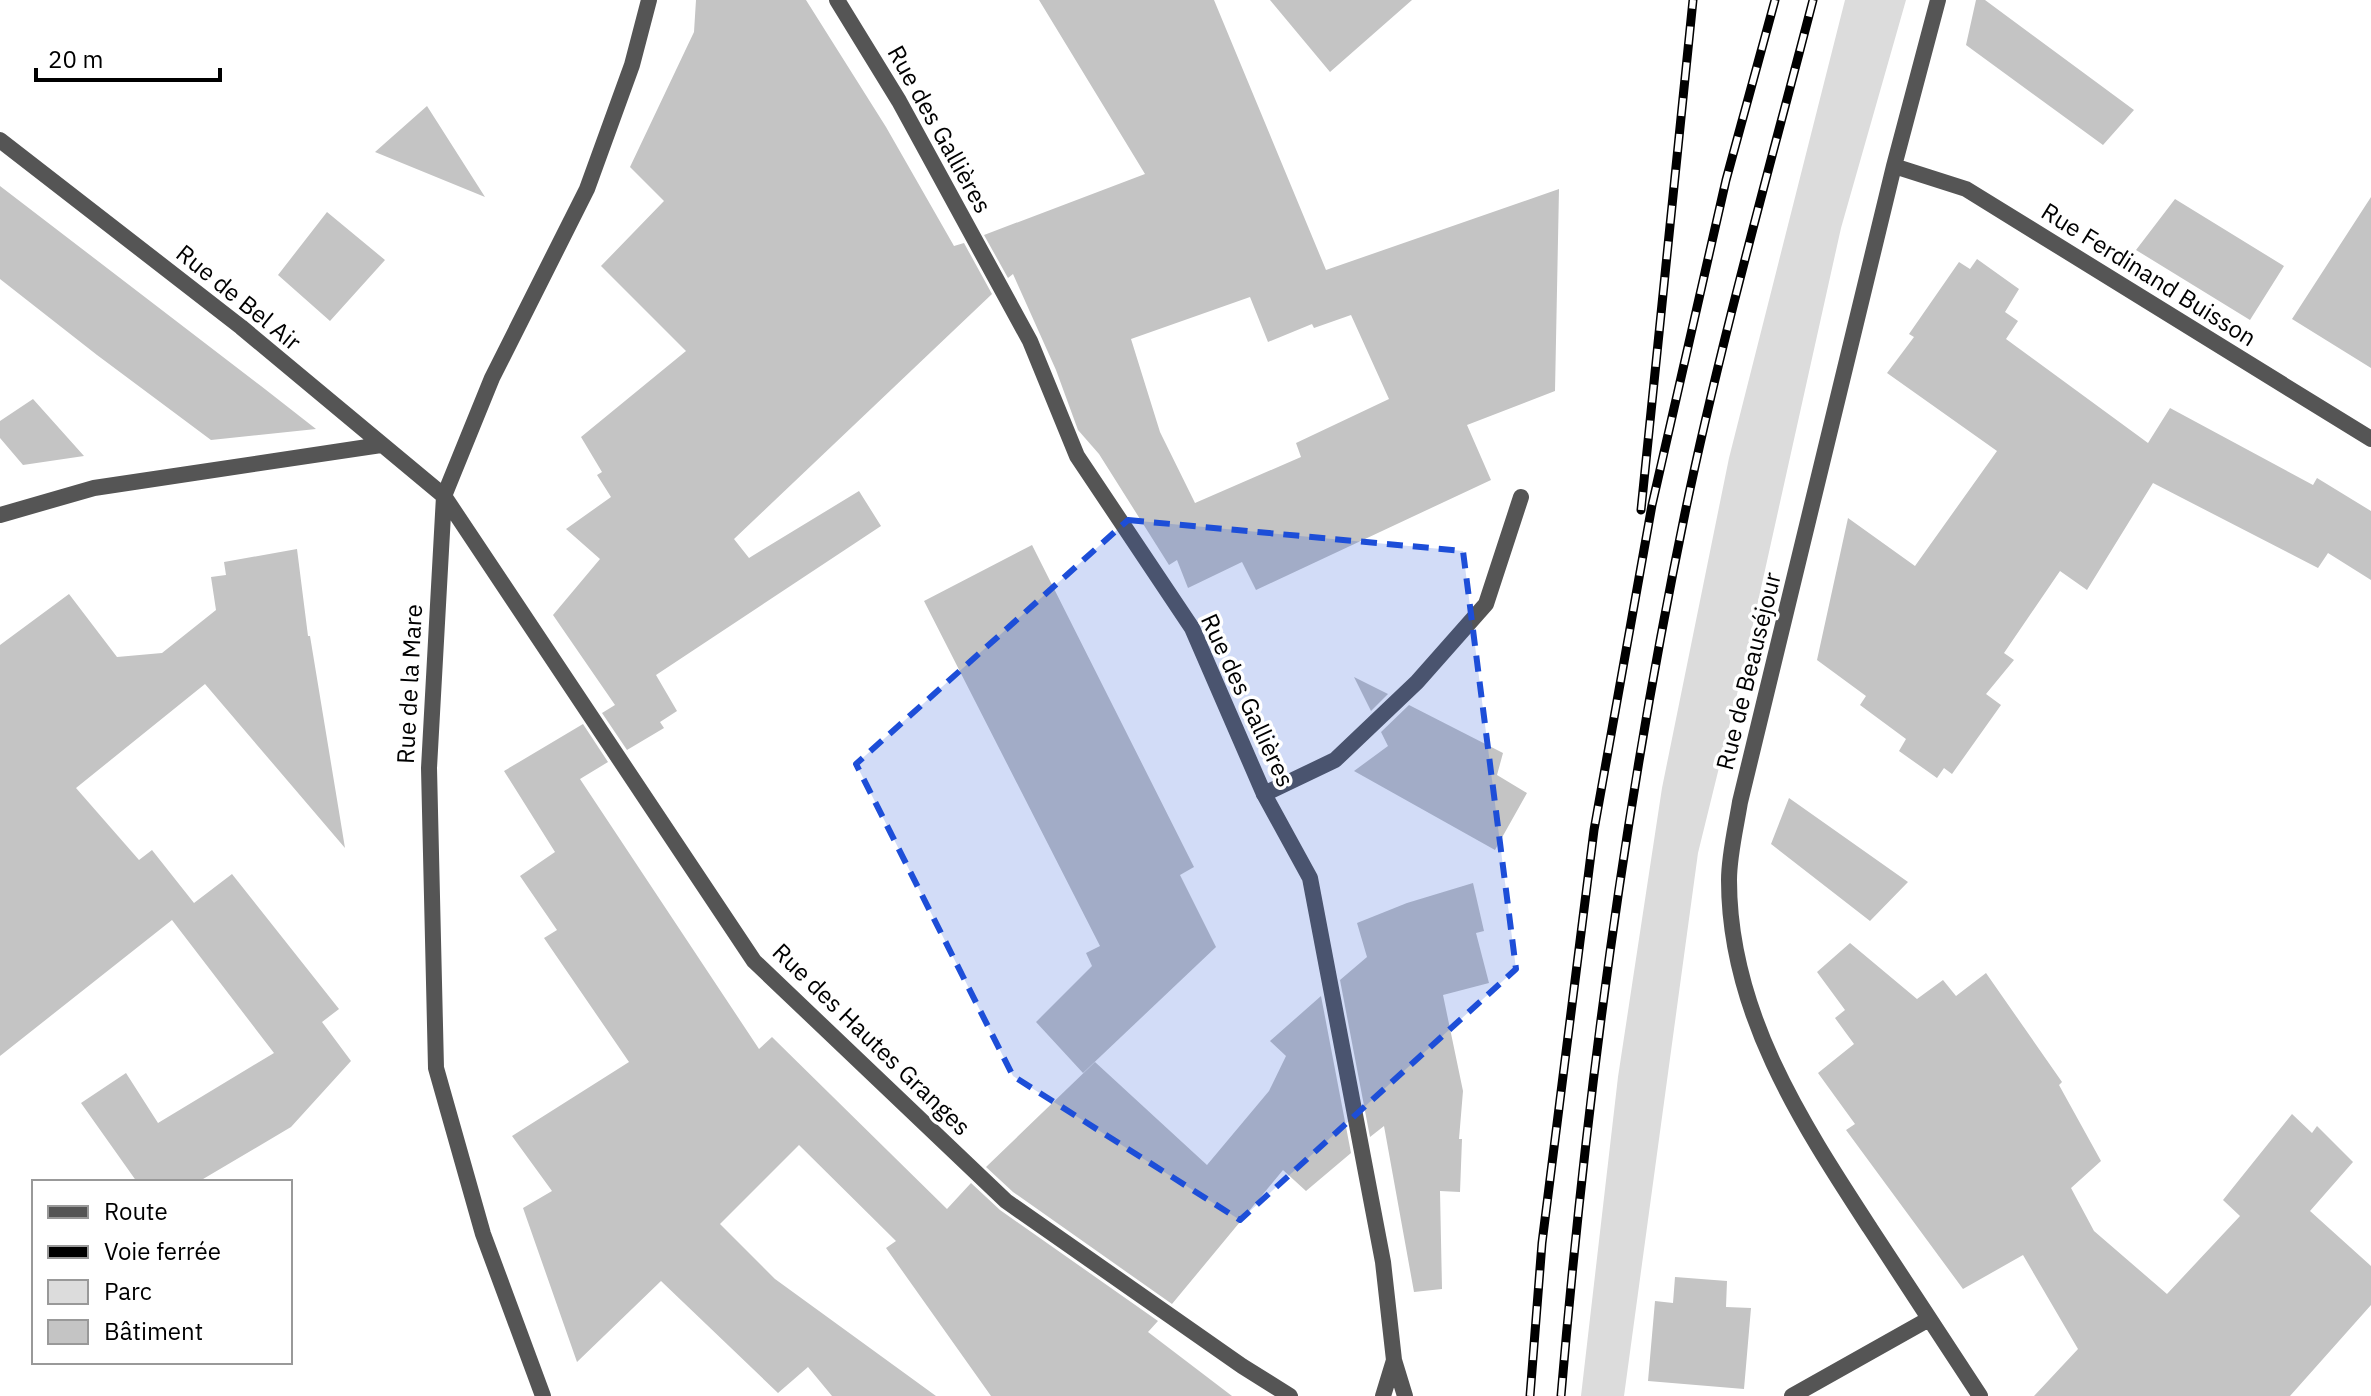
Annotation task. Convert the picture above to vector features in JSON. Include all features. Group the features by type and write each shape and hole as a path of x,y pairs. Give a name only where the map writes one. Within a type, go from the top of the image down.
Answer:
{"street":[{"name":"Rue de la Mare","path":"543,1396 483,1234 436,1068 429,753 444,496 492,378 587,189 632,65 649,0"},
{"name":"Rue des Gallières","path":"837,0 899,101 1030,341 1077,456 1192,628 1264,794 1310,878 1383,1262 1394,1360 1383,1396"},
{"name":"Rue de Beauséjour","path":"1929,1319 1821,1152 1776,1074 1748,1002 1734,941 1729,878 1740,802 1894,166 1938,0"},
{"name":"Rue de Bel Air","path":"0,140 241,327 444,496"},
{"name":"Rue Ferdinand Buisson","path":"1894,166 1966,189 2371,439"},
{"path":"0,515 94,488 381,445"},
{"name":"Rue des Hautes Granges","path":"444,496 754,961 1006,1201 1290,1396"},
{"path":"1264,794 1335,760 1417,682 1486,604 1521,497"},
{"path":"1792,1396 1929,1319 1980,1396"},
{"path":"1394,1360 1405,1396"}],"highlighted area":[{"path":"1128,520 1463,551 1516,969 1240,1220 1013,1076 856,764"}],"green space":[{"path":"1845,0 1906,0 1841,228 1741,678 1698,853 1624,1396 1581,1396 1618,1077 1662,788 1729,458"}],"building":[{"path":"696,0 806,0 886,127 954,246 964,243 992,294 734,539 749,558 859,491 881,526 656,675 677,711 660,722 664,728 627,750 602,713 615,705 553,615 600,559 566,529 611,497 597,475 602,472 581,437 686,351 601,266 664,201 630,167 694,32"},
{"path":"1039,0 1214,0 1326,270 1559,189 1555,391 1467,425 1491,480 1256,590 1242,562 1188,588 1177,560 1169,565 1099,454 1078,430 1056,370 1013,274 1008,278 984,235 1145,174","holes":["1250,297 1268,342 1312,324 1314,328 1351,315 1389,399 1296,443 1301,457 1195,503 1160,432 1131,339"]},
{"path":"1270,0 1412,0 1330,72"},
{"path":"1976,0 1985,0 2134,110 2103,145 1966,45"},
{"path":"427,106 485,197 375,152"},
{"path":"0,186 316,429 211,440 97,355 0,279"},
{"path":"2371,197 2371,368 2292,319"},
{"path":"2175,199 2284,266 2250,320 2136,250"},
{"path":"327,212 385,260 330,321 278,275"},
{"path":"1977,259 2019,289 2005,312 2018,321 2006,339 2148,443 2170,408 2313,485 2317,478 2371,511 2371,580 2328,553 2318,568 2153,483 2087,590 2060,571 2004,653 2014,660 1986,694 2001,705 1952,774 1944,768 1937,778 1899,751 1906,739 1860,705 1866,696 1817,660 1848,518 1915,566 1997,451 1887,373 1914,337 1909,334 1959,262 1970,269"},
{"path":"33,399 84,456 23,465 0,438 0,421"},
{"path":"1032,545 1194,867 1180,875 1216,947 1083,1073 1036,1022 1092,966 1086,953 1100,946 924,601"},
{"path":"297,549 308,636 345,848 205,684 76,788 139,860 152,850 194,903 232,874 339,1009 322,1022 351,1061 291,1127 201,1180 136,1180 81,1103 126,1073 158,1123 274,1053 172,920 0,1056 0,645 69,594 117,657 162,653 216,610 211,577 226,575 224,562"},
{"path":"1354,677 1388,694 1371,711"},
{"path":"1409,705 1503,753 1497,775 1527,793 1495,850 1354,771 1388,746 1381,732"},
{"path":"583,724 608,762 580,779 759,1049 772,1037 947,1209 971,1183 1000,1210 1158,1321 1148,1332 1232,1396 991,1396 886,1248 896,1241 799,1145 720,1224 775,1279 936,1396 832,1396 808,1367 778,1393 661,1281 577,1362 523,1208 552,1191 512,1136 629,1062 544,938 557,930 520,876 555,852 504,771"},
{"path":"1789,798 1908,882 1870,921 1771,844"},
{"path":"1473,883 1484,931 1476,933 1489,983 1443,995 1463,1091 1459,1139 1462,1139 1460,1192 1440,1191 1442,1289 1414,1292 1384,1126 1370,1137 1340,980 1367,957 1357,923 1407,903"},
{"path":"1850,943 1917,999 1943,980 1956,996 1986,973 2062,1082 2059,1085 2101,1161 2071,1188 2094,1231 2167,1294 2240,1216 2223,1200 2292,1114 2312,1133 2317,1126 2353,1162 2310,1211 2371,1266 2371,1305 2290,1396 2034,1396 2078,1349 2023,1255 1963,1289 1846,1130 1855,1124 1818,1073 1854,1044 1835,1018 1845,1010 1817,972"},
{"path":"1321,996 1351,1153 1306,1191 1283,1170 1172,1304 1013,1192 986,1167 1095,1062 1207,1165 1269,1091 1286,1056 1270,1041"},
{"path":"1675,1277 1727,1281 1726,1307 1751,1308 1744,1389 1648,1381 1655,1301 1673,1303"}],"railway":[{"path":"1641,510 1693,0"},
{"path":"1530,1396 1542,1243 1594,830 1652,505 1726,180 1775,0"},
{"path":"1561,1396 1595,1063 1626,842 1663,622 1714,384 1813,0"}]}
